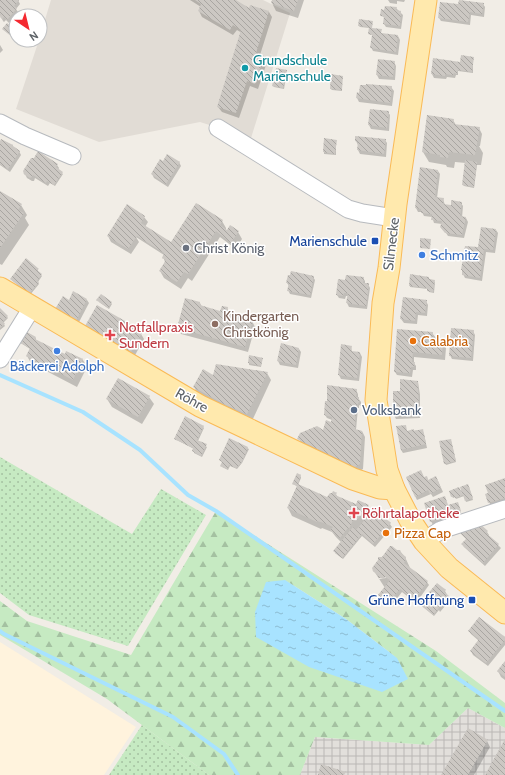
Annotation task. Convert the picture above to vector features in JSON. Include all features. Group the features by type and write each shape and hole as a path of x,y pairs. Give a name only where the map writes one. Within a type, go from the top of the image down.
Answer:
{"main road":[{"name":"Silmecke","path":"426,0 382,311 376,400 387,470 394,489 410,520 424,541 449,568 505,613"},
{"name":"Röhre","path":"0,288 33,306 200,406 353,480 380,488 394,489"}],"street":[{"path":"0,123 25,136 72,156"},
{"path":"218,128 348,208 362,213 394,218"},
{"path":"0,359 33,306"},
{"path":"424,541 441,530 505,509"}],"shaded area":[{"path":"51,0 263,0 290,13 251,138 200,122 99,142 16,109 36,48 48,48 48,10"},
{"path":"0,642 136,727 104,775 0,775"},
{"path":"468,708 505,728 505,775 300,775 315,737 429,745"}],"green space":[{"path":"0,457 132,534 161,489 206,515 128,646 29,615 0,593"},
{"path":"216,511 436,651 505,703 505,728 468,708 429,745 315,737 300,775 209,775 107,699 0,635 0,601 27,621 131,655","holes":["285,580 346,619 397,658"]},
{"path":"142,725 209,775 109,775"}],"water":[{"path":"285,580 346,619 397,658 408,679 382,692 309,667 256,637 255,612 266,582"}],"building":[{"path":"0,0 19,0 14,6 17,8 8,8 7,20 4,17 2,19 0,14"},
{"name":"Grundschule Marienschule","path":"195,0 236,0 249,8 250,5 269,11 256,53 264,56 255,84 247,81 236,113 217,107 241,30 233,25 230,30 198,11 201,4"},
{"path":"272,0 298,0 294,11 271,3"},
{"path":"459,0 484,3 482,14 470,12 468,22 438,18 440,2 458,4"},
{"path":"385,6 397,7 396,10 401,11 400,26 383,24 384,16 380,16 381,9 384,10"},
{"path":"359,19 373,21 372,28 382,29 381,33 398,35 396,52 370,48 372,35 368,34 369,27 358,26"},
{"path":"7,23 8,24 8,34 2,29"},
{"path":"461,55 474,57 472,72 458,70 457,74 445,74 445,76 431,74 433,58 460,62"},
{"path":"378,59 395,61 393,77 376,75"},
{"path":"276,68 287,70 283,88 272,86"},
{"path":"331,74 343,76 342,90 330,89"},
{"path":"360,85 392,86 390,103 356,98 357,92 359,93"},
{"path":"370,109 389,111 387,128 368,125"},
{"path":"427,115 454,119 453,124 480,127 475,155 449,152 448,158 422,152"},
{"path":"355,136 386,139 384,154 357,150 358,142 355,141"},
{"path":"324,138 337,140 335,154 323,152"},
{"path":"1,139 13,145 20,151 8,169 0,164"},
{"path":"38,151 58,164 56,167 63,172 54,185 47,181 46,183 33,175 30,178 24,174 23,171 31,158 34,158"},
{"path":"167,154 180,162 166,184 151,174 160,159 163,161"},
{"path":"465,160 477,162 474,187 462,185"},
{"path":"420,167 438,170 435,197 444,198 443,204 451,205 451,200 462,202 460,216 466,217 462,235 445,233 440,227 442,221 431,220 432,214 421,213 421,209 415,208"},
{"path":"0,191 22,204 18,210 24,213 0,248"},
{"name":"Christ König","path":"196,203 223,220 220,225 227,230 230,225 239,231 231,243 216,231 188,274 184,272 177,282 159,271 166,260 162,258 164,253 137,236 128,249 107,236 127,204 145,216 141,223 171,242"},
{"path":"481,227 496,229 493,250 484,249 480,278 462,275 461,270 465,246 478,247"},
{"path":"420,238 431,239 430,249 420,248"},
{"path":"26,258 39,269 37,270 42,274 37,281 39,282 29,294 10,279"},
{"path":"291,271 314,276 310,295 287,291 289,283 286,283 288,275 290,275"},
{"path":"410,274 429,277 429,279 435,280 433,292 427,291 427,288 409,286"},
{"path":"346,275 364,277 363,283 369,283 366,306 346,303 348,293 344,293 343,296 336,295 338,279 345,280"},
{"path":"73,291 87,299 76,321 55,309 63,296 69,300"},
{"path":"101,294 112,302 108,308 96,300"},
{"path":"403,297 427,300 425,313 416,312 415,321 400,319"},
{"name":"Kindergarten Christkönig","path":"185,298 200,302 200,305 220,311 222,306 228,307 228,313 253,320 245,347 177,328"},
{"path":"97,305 139,329 142,333 131,352 85,326"},
{"path":"0,308 8,316 3,321 5,324 0,328"},
{"path":"451,328 474,330 471,358 449,356"},
{"path":"397,329 433,332 432,341 443,342 442,355 413,352 412,362 415,362 414,367 411,367 410,373 394,372"},
{"path":"27,332 36,337 35,339 65,354 66,351 83,359 73,380 26,356 30,348 20,343"},
{"path":"281,343 299,348 296,365 277,361"},
{"path":"341,344 352,346 351,351 360,352 357,378 338,375"},
{"path":"249,355 263,358 261,366 248,363"},
{"path":"216,364 268,372 247,414 226,405 193,387 203,369 213,375"},
{"path":"118,378 150,396 138,417 106,399"},
{"path":"400,379 418,381 419,415 393,416 393,391 400,391"},
{"path":"327,385 357,389 356,397 359,397 359,403 358,402 356,405 355,429 362,431 360,464 355,467 297,439 300,433 317,426 323,430 326,420 331,422 332,417 324,415 325,401 327,401"},
{"path":"185,416 204,426 197,440 207,444 201,456 192,451 193,448 174,439"},
{"path":"406,425 407,431 423,429 426,444 401,450 396,426"},
{"path":"229,438 248,447 242,462 236,468 229,465 227,469 220,466 222,462 219,460"},
{"path":"451,439 456,461 444,464 439,441"},
{"path":"421,470 424,477 427,476 428,480 436,476 441,488 430,494 428,490 415,497 406,477"},
{"path":"297,473 301,475 298,484 327,497 333,491 337,493 335,495 356,504 358,500 369,505 356,521 353,520 349,529 348,528 340,538 330,530 333,527 317,522 287,508 297,486 292,484"},
{"path":"505,478 505,498 488,503 485,494 488,493 485,485"},
{"path":"468,484 473,498 465,501 463,495 455,498 454,496 451,497 449,491 459,487 462,494 460,487"},
{"path":"445,496 448,505 458,502 461,511 430,522 424,503"},
{"path":"374,509 391,523 373,544 362,534 342,558 333,551 353,527 356,530"},
{"path":"479,523 488,531 486,533 499,544 483,563 461,544 466,539 459,532 468,525 474,529"},
{"path":"390,546 400,550 406,557 404,563 428,581 414,600 400,589 388,603 378,595 390,580 385,577 384,579 378,578 378,575 372,568 378,560 378,557 382,557"},
{"path":"437,583 446,590 444,592 449,596 433,615 419,604"},
{"path":"479,617 505,637 505,640 486,663 470,651 479,639 468,631"},
{"path":"505,661 505,677 497,671"},
{"path":"468,728 488,740 468,775 441,775"},
{"path":"505,739 505,775 485,775"},
{"path":"321,764 346,772 344,775 318,775"}],"waterway":[{"path":"0,375 83,412 140,450 188,495 216,511 505,711"},
{"path":"0,631 173,717 224,754 238,775"}],"place":[{"name":"Grundschule Marienschule","path":"245,68"},
{"name":"Marienschule","path":"375,241"},
{"name":"Christ König","path":"186,248"},
{"name":"Schmitz","path":"422,255"},
{"name":"Kindergarten Christkönig","path":"215,324"},
{"name":"Notfallpraxis Sundern","path":"110,335"},
{"name":"Calabria","path":"413,341"},
{"name":"Bäckerei Adolph","path":"57,351"},
{"name":"Volksbank","path":"354,410"},
{"name":"Röhrtalapotheke","path":"354,513"},
{"name":"Pizza Cap","path":"386,533"},
{"name":"Grüne Hoffnung","path":"472,600"}]}
